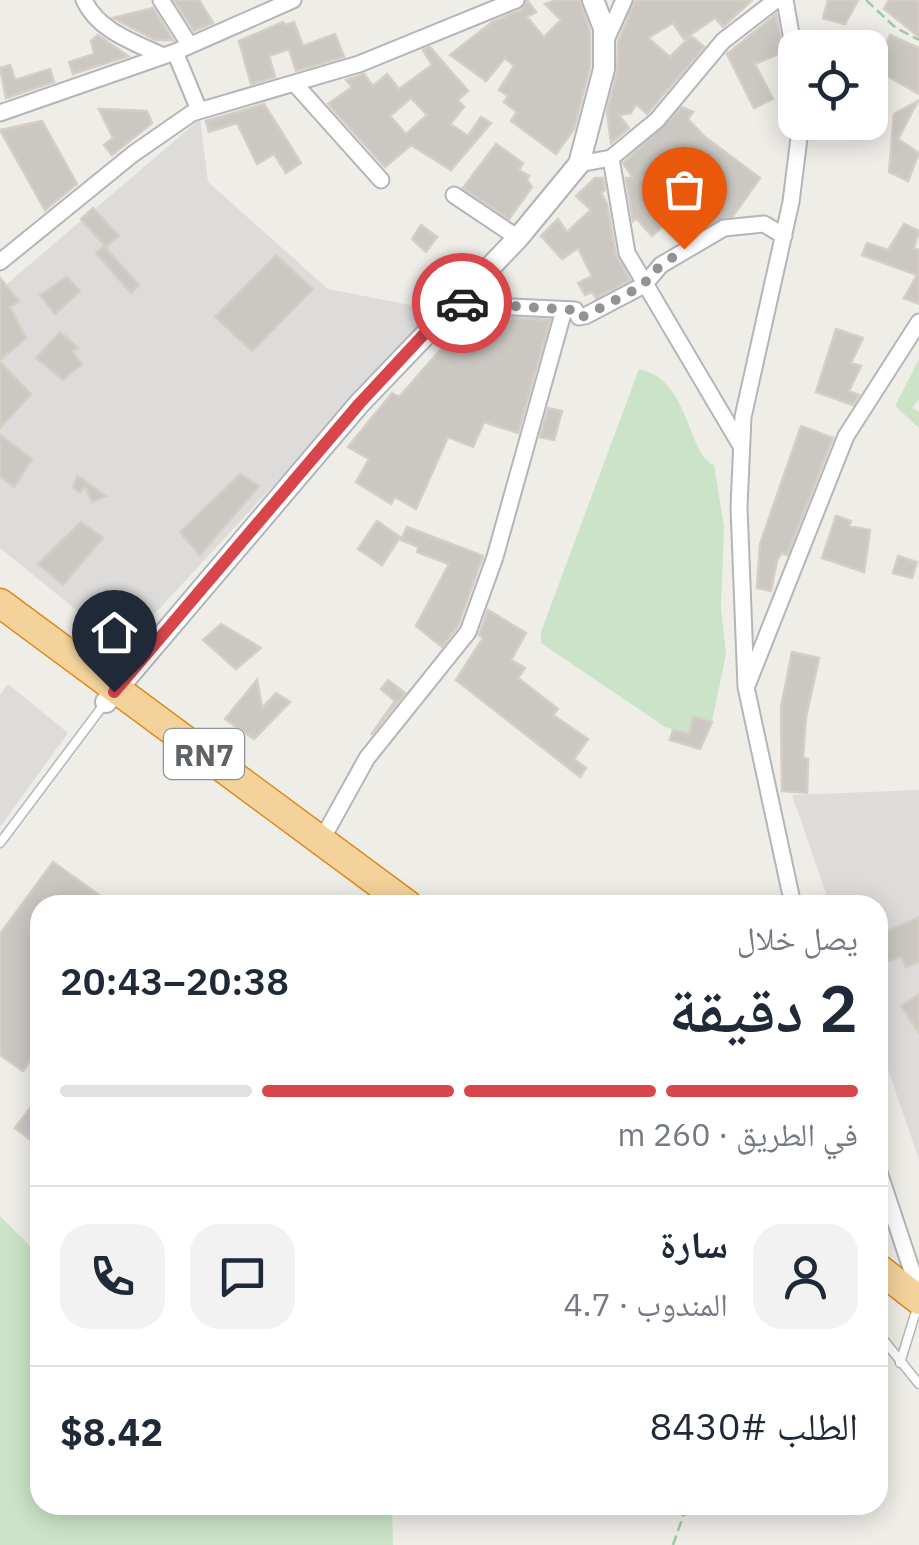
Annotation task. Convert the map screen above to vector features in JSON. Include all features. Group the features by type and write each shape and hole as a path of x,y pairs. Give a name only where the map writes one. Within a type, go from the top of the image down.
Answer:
{"highway":[{"name":"RN7","path":"0,603 111,695 369,895"},
{"name":"RN7","path":"0,623 111,695 394,895"},
{"path":"888,1260 918,1290"},
{"path":"888,1274 918,1290"}],"street":[{"path":"84,0 106,27 176,51"},
{"path":"161,0 200,110"},
{"path":"0,113 176,51 262,6 294,0"},
{"path":"0,262 132,154 200,110 359,64 516,0"},
{"path":"111,695 359,404 518,238 578,164 604,69 601,14 593,0"},
{"path":"605,42 624,0"},
{"path":"578,164 610,158 656,120 724,41 776,0"},
{"path":"785,0 790,30"},
{"path":"295,84 381,180"},
{"path":"791,895 746,687 741,446 800,140"},
{"path":"610,158 626,253 741,446"},
{"path":"454,195 518,238"},
{"path":"452,304 564,310 585,316 644,285 661,265 724,228 764,224 784,236"},
{"path":"321,841 366,758 468,632 495,556 564,310"},
{"path":"746,687 846,436 919,322"},
{"path":"888,1199 918,1290"}],"lane":[{"path":"0,843 111,695"},
{"path":"900,1363 918,1290"},
{"path":"888,1347 919,1384"}],"path":[{"path":"866,0 896,28 919,40"},
{"path":"673,1545 684,1515"}],"shaded area":[{"path":"200,119 208,182 328,289 436,310 123,648 0,548 0,290"},
{"path":"8,684 68,733 0,827 0,695"},
{"path":"919,790 919,1159 888,1070 888,895 827,895 792,795"}],"green space":[{"path":"919,359 919,399 912,408 919,412 919,428 895,406"},
{"path":"639,369 669,387 698,447 714,465 724,526 721,608 726,654 712,722 685,733 665,727 541,643 541,632"},
{"path":"0,1216 30,1246 30,1515 392,1515 393,1545 0,1545"}],"building":[{"path":"174,0 199,0 213,23 194,31"},
{"path":"527,0 536,12 527,17 544,37 561,20 545,4 556,0 580,0 590,31 590,67 574,129 556,154 511,121 517,112 504,102 508,96 499,90 514,66 505,58 486,81 450,55 492,22 521,10"},
{"path":"635,0 752,0 723,27 715,18 684,39 673,23 648,38 670,57 691,36 704,47 647,114 636,104 631,113 619,115 629,128 611,143 607,111 617,72 618,42"},
{"path":"828,0 858,0 845,24 823,18"},
{"path":"889,0 919,0 919,37 884,9"},
{"path":"153,8 173,40 155,40 113,18"},
{"path":"776,14 778,54 755,64 773,99 754,108 727,54"},
{"path":"283,22 294,22 303,46 335,34 344,57 296,71 289,49 269,56 275,77 251,84 239,41"},
{"path":"98,35 128,56 73,74 69,62 94,54 91,41"},
{"path":"890,35 919,48 919,94 888,76"},
{"path":"430,47 468,91 458,100 464,107 450,124 468,136 481,117 491,123 451,170 411,145 385,167 328,104 352,87 346,80 364,74 373,86 387,74 399,89 432,65 423,50","holes":["411,98 427,115 406,134 390,116"]},
{"path":"10,65 15,80 50,69 54,82 6,98 0,68"},
{"path":"918,101 898,139 919,153 908,181 889,172 894,114"},
{"path":"264,104 301,163 286,173 274,154 257,164 237,123 209,132 206,121"},
{"path":"682,107 693,112 688,119 705,137 760,178 733,216 694,232 678,212 652,236 636,218 633,221 626,178 633,178 623,163"},
{"path":"99,109 147,111 152,123 112,155 104,145 113,138"},
{"path":"42,121 77,184 45,210 0,130"},
{"path":"496,144 523,163 519,170 529,176 532,187 509,219 463,188"},
{"path":"595,178 603,178 605,190 601,193 607,204 616,255 630,280 596,298 592,292 585,295 578,283 592,276 578,248 562,259 541,236 558,219 567,232 591,210 576,196"},
{"path":"93,208 119,236 106,247 81,219"},
{"path":"904,224 919,231 914,248 919,250 919,304 904,298 917,275 862,255 867,243 888,250"},
{"path":"421,225 437,237 426,252 412,239"},
{"path":"104,246 139,285 131,293 96,253"},
{"path":"276,255 313,289 252,351 215,317"},
{"path":"67,277 80,291 55,314 40,295"},
{"path":"0,278 19,301 10,307 26,338 0,360"},
{"path":"470,316 550,320 518,433 484,422 473,447 448,437 416,509 395,497 391,504 356,482 369,459 348,447 392,393 399,397"},
{"path":"836,329 863,338 851,363 861,366 849,391 859,395 853,405 816,392"},
{"path":"60,332 78,348 72,351 82,364 63,380 36,358"},
{"path":"0,362 31,394 0,428"},
{"path":"548,408 562,411 554,440 540,437"},
{"path":"801,426 833,438 787,555 782,553 777,560 771,591 757,588 760,544"},
{"path":"0,435 32,459 14,487 0,476"},
{"path":"240,474 259,486 200,555 180,532"},
{"path":"77,476 106,496 92,502 85,486 80,493 73,487"},
{"path":"836,516 851,521 849,526 870,530 864,572 822,558"},
{"path":"377,521 400,537 382,565 358,549"},
{"path":"81,522 103,538 63,585 38,564"},
{"path":"407,527 483,556 458,626 442,647 416,626 449,564 417,552 419,547 401,540"},
{"path":"898,556 917,562 912,578 893,573"},
{"path":"488,610 526,633 511,660 525,668 518,678 558,709 553,715 588,739 574,759 586,768 580,777 456,680 483,638 479,635"},
{"path":"221,624 261,648 236,669 203,640"},
{"path":"792,652 819,658 806,717 803,758 808,759 807,793 782,791 781,707"},
{"path":"257,680 262,708 276,693 290,702 254,739 225,719"},
{"path":"388,680 405,693 371,735 395,701 381,689"},
{"path":"693,717 712,722 700,749 670,740 673,730 689,734"},
{"path":"53,862 99,895 30,895 30,1061 23,1071 0,1055 0,934"},
{"path":"919,917 919,962 906,967 901,957 888,961 888,931"},
{"path":"919,994 919,1033 901,1006"},
{"path":"30,1108 30,1139 15,1128"}],"way so far":[{"path":"462,303 575,310 579,317 585,316 644,285 650,274 684,249"}],"route":[{"path":"114,692 359,404 452,304 462,303"}]}
